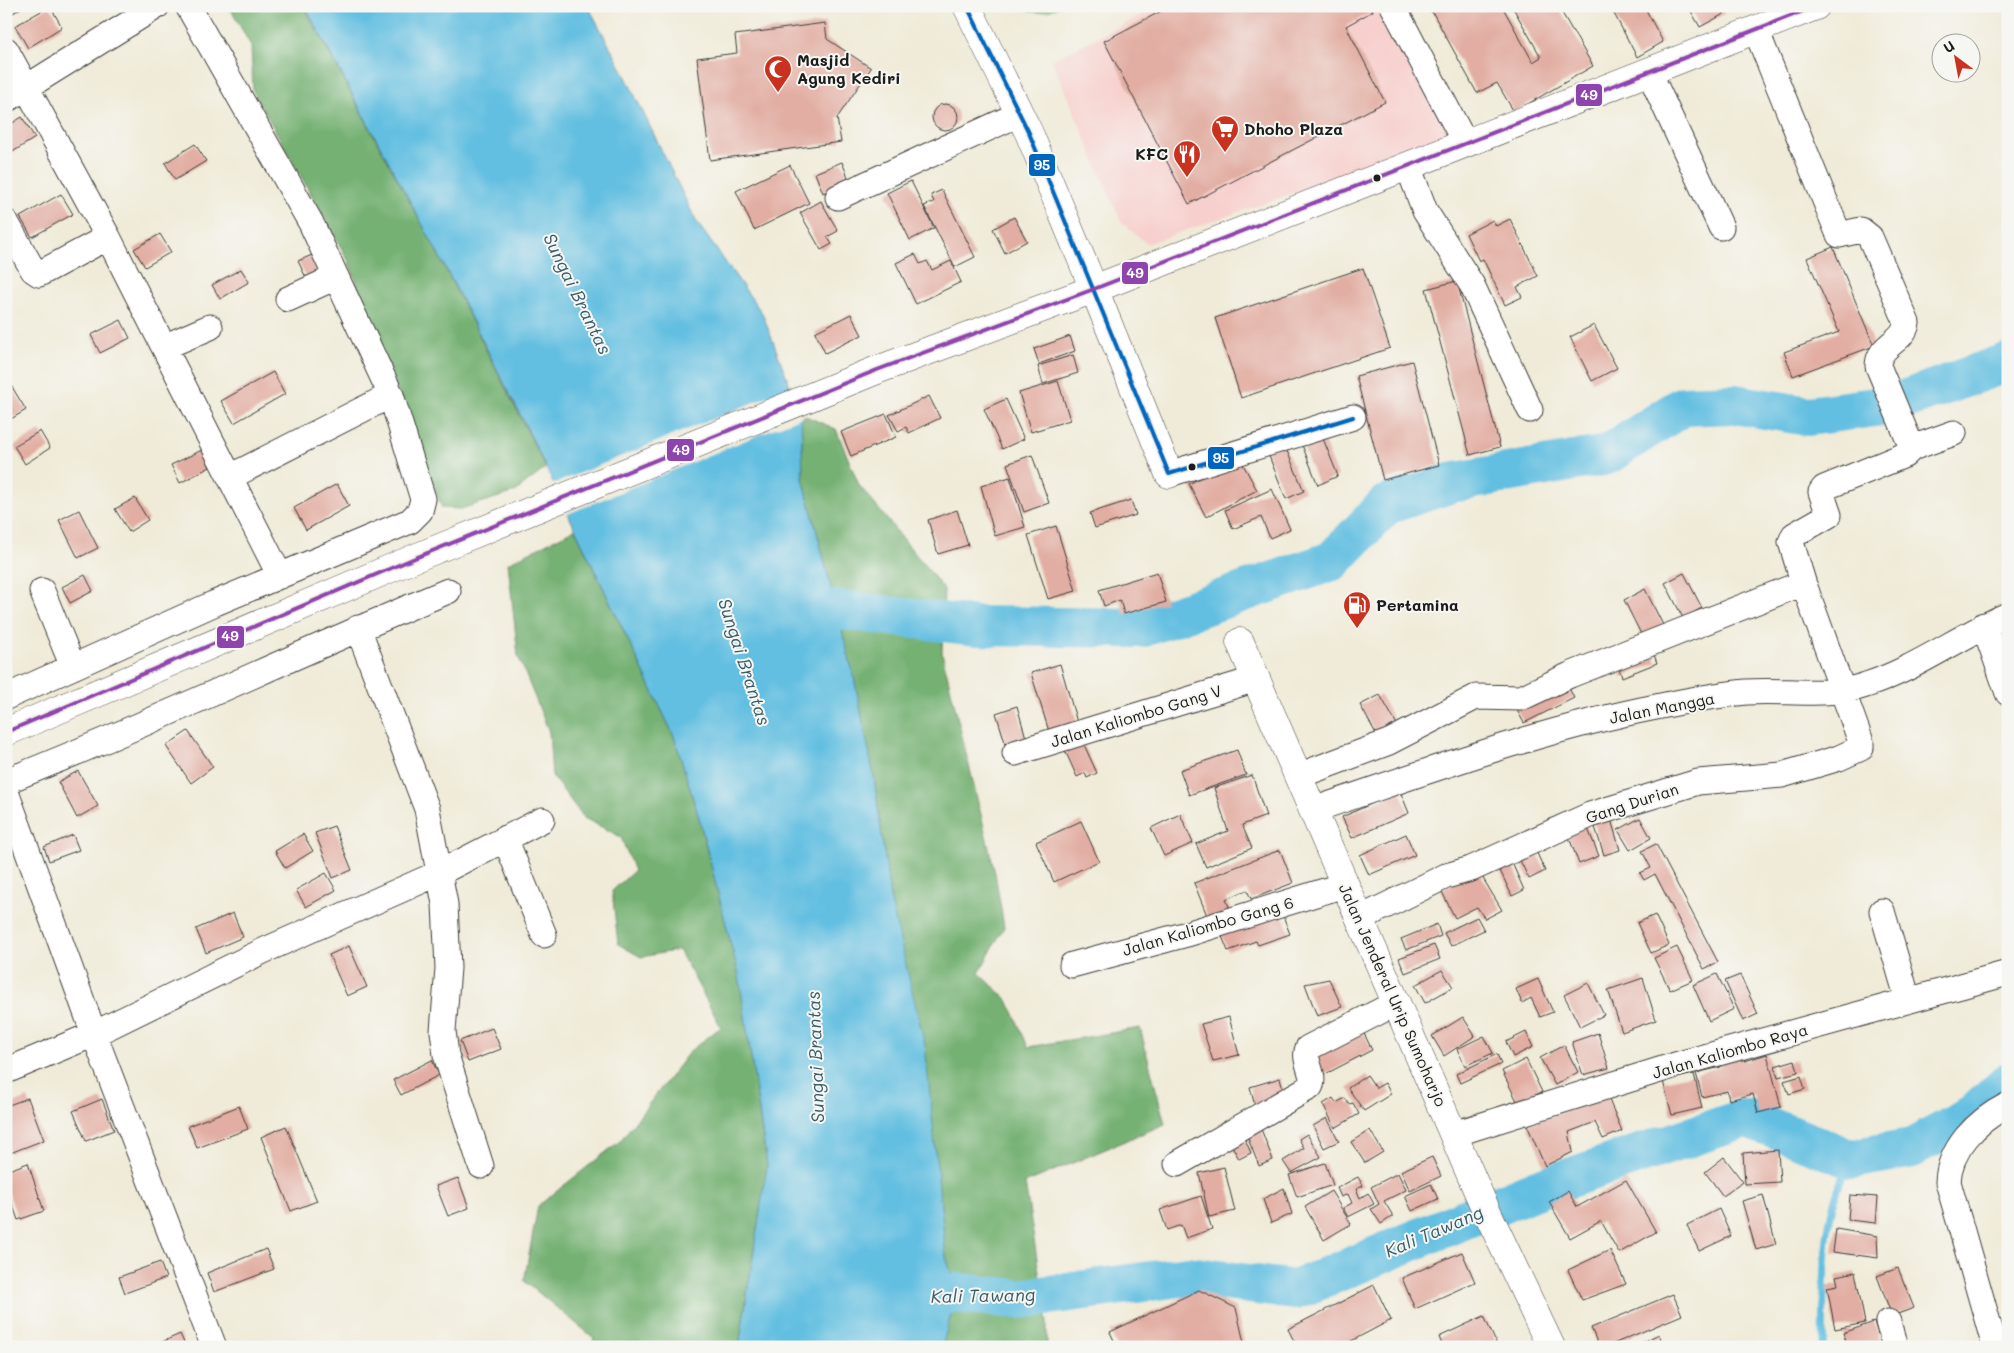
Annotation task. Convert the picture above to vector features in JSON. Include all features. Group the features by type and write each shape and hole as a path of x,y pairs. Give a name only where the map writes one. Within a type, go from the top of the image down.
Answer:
{"main road":[{"path":"967,6 1019,114 1094,289 1169,474"},
{"path":"6,732 415,558 877,370 1094,289 1816,6"},
{"name":"Jalan Jenderal Urip Sumoharjo","path":"1240,642 1482,1201 1551,1347"}],"street":[{"path":"6,100 156,6"},
{"path":"6,697 410,521 420,511 423,499 391,394 311,223 188,6"},
{"path":"1393,6 1465,144"},
{"path":"1756,30 1839,235 1861,230 1868,234 1907,323 1905,330 1881,352 1878,366 1889,397 1912,448"},
{"path":"6,50 108,237 280,576"},
{"path":"1648,72 1721,228"},
{"path":"838,197 1019,114"},
{"path":"1408,166 1425,211 1472,285 1530,410"},
{"path":"6,222 33,270 39,274 108,237"},
{"path":"288,299 336,277"},
{"path":"164,347 210,327"},
{"path":"230,476 391,394"},
{"path":"1169,474 1353,417"},
{"path":"1844,690 1804,585 1791,542 1794,535 1829,515 1821,492 1824,488 1906,455 1912,448 1954,433"},
{"path":"1298,776 1389,742 1476,697 1521,698 1570,674 1798,585 1804,585"},
{"path":"42,591 74,666"},
{"path":"6,781 98,743 358,628 448,591"},
{"name":"Jalan Mangga","path":"1313,810 1546,733 1656,707 1744,692 1844,690 1882,679 1984,625 2008,615"},
{"path":"1984,625 2008,693"},
{"path":"358,628 428,808 445,904 448,958 444,1039 452,1079 481,1166"},
{"name":"Jalan Kaliombo Gang V","path":"1015,753 1256,679"},
{"name":"Gang Durian","path":"1359,919 1446,876 1471,869 1590,815 1698,782 1782,775 1839,758 1855,751 1861,748 1861,742 1844,690"},
{"path":"6,792 94,1034 214,1347"},
{"path":"6,1071 94,1034 262,951 439,873 542,820"},
{"path":"504,838 544,935"},
{"name":"Jalan Kaliombo Gang 6","path":"1072,965 1187,934 1344,885"},
{"path":"1882,911 1908,1000"},
{"name":"Jalan Kaliombo Raya","path":"1454,1134 1679,1064 2008,973"},
{"path":"1178,1164 1310,1087 1312,1080 1307,1058 1308,1048 1396,1003"},
{"path":"1995,1347 1948,1182 1948,1169 1952,1157 1966,1138 1992,1114 2006,1106"},
{"path":"1888,1322 1895,1347"}],"shaded area":[{"path":"1160,6 1383,6 1455,137 1147,244 1121,222 1052,60"}],"green space":[{"path":"229,6 304,6 438,254 546,468 515,492 461,509 442,508 348,260 253,91 251,46"},
{"path":"1023,6 1060,6 1037,12"},
{"path":"801,414 836,429 859,485 944,589 942,653 995,873 1004,927 979,973 1008,1000 1028,1047 1140,1028 1165,1124 1025,1183 1047,1322 1047,1347 938,1347 890,897 874,777 854,677 803,478"},
{"path":"575,529 674,736 699,818 739,976 767,1166 739,1347 591,1347 594,1338 524,1281 538,1206 620,1141 690,1051 721,1027 679,950 641,957 618,944 612,891 634,871 621,837 584,818 552,776 549,732 518,656 508,563"}],"water":[{"name":"Sungai Brantas","path":"305,6 588,6 623,71 696,221 762,313 801,414 803,478 854,677 874,777 890,897 925,1045 946,1257 957,1293 942,1347 739,1347 767,1165 739,976 699,818 674,736 526,426 444,265"}],"pier":[{"path":"793,386 804,416 565,515 551,485"}],"building":[{"path":"6,6 24,6 10,15"},
{"path":"50,6 62,27 28,48 15,26"},
{"name":"Dhoho Plaza","path":"1171,6 1371,6 1373,11 1346,26 1385,102 1189,204 1104,41"},
{"path":"1429,6 1502,6 1533,62 1541,57 1512,6 1558,6 1593,66 1514,112 1497,83 1477,93"},
{"path":"1610,6 1644,6 1663,42 1637,57"},
{"path":"1688,6 1719,6 1724,14 1700,27"},
{"name":"Masjid Agung Kediri","path":"825,23 827,39 871,68 837,118 841,142 710,160 697,58 737,53 735,35"},
{"path":"945,104 954,108 958,117 954,126 945,130 936,126 932,117 936,108"},
{"path":"22,117 35,138 6,156 6,127"},
{"path":"195,144 206,161 175,180 165,163"},
{"path":"842,162 850,182 823,193 815,173"},
{"path":"790,165 809,203 754,230 736,191"},
{"path":"911,181 934,228 910,240 887,193"},
{"path":"942,190 975,257 955,267 924,206 934,202 931,195"},
{"path":"61,194 73,214 32,237 20,217"},
{"path":"821,201 838,231 827,237 832,244 821,250 800,213"},
{"path":"1014,217 1027,241 1005,253 993,229"},
{"path":"1510,219 1538,276 1517,287 1522,297 1505,305 1483,259 1479,261 1466,234 1493,220 1496,226"},
{"path":"160,234 171,252 145,267 134,249"},
{"path":"1833,247 1874,346 1793,376 1784,352 1839,332 1807,258"},
{"path":"319,252 330,277 310,286 298,261"},
{"path":"915,254 920,264 927,261 932,270 951,261 961,282 916,304 896,263"},
{"path":"1363,268 1390,348 1241,398 1215,318"},
{"path":"241,269 249,282 220,299 212,285"},
{"path":"1457,281 1500,447 1470,455 1426,289"},
{"path":"851,314 862,335 825,353 815,332"},
{"path":"121,320 130,338 100,353 91,335"},
{"path":"1594,325 1617,368 1592,381 1570,337"},
{"path":"1070,336 1075,351 1039,364 1034,349"},
{"path":"1073,355 1078,373 1043,384 1038,366"},
{"path":"1412,361 1439,465 1383,480 1356,376"},
{"path":"273,372 285,394 234,423 221,401"},
{"path":"6,377 26,410 6,422"},
{"path":"1058,381 1070,420 1031,432 1019,393"},
{"path":"929,396 940,418 909,433 906,427 898,431 889,415"},
{"path":"1006,399 1024,439 1002,449 984,409"},
{"path":"886,414 896,437 851,456 841,432"},
{"path":"40,431 50,448 25,464 14,446"},
{"path":"1322,436 1338,476 1318,485 1302,445"},
{"path":"1284,444 1304,491 1286,499 1267,451"},
{"path":"202,450 210,467 180,483 171,465"},
{"path":"1032,455 1049,503 1024,512 1007,464"},
{"path":"1239,457 1257,490 1206,517 1189,484"},
{"path":"1010,477 1025,527 995,536 981,486"},
{"path":"337,484 349,506 306,530 294,508"},
{"path":"1272,489 1290,529 1270,538 1261,517 1233,529 1225,510"},
{"path":"135,498 148,520 129,532 115,509"},
{"path":"1131,500 1136,515 1095,528 1090,513"},
{"path":"79,510 98,548 78,558 59,520"},
{"path":"957,510 968,545 938,554 928,520"},
{"path":"1056,526 1076,591 1048,599 1028,535"},
{"path":"1157,572 1166,602 1124,614 1120,600 1104,606 1099,590"},
{"path":"1684,573 1702,608 1683,618 1665,583"},
{"path":"85,575 93,591 70,603 62,587"},
{"path":"1645,589 1667,633 1646,644 1624,600"},
{"path":"1650,644 1657,663 1622,677 1615,658"},
{"path":"1060,664 1079,729 1051,738 1031,673"},
{"path":"1564,678 1574,698 1524,723 1513,703"},
{"path":"1380,695 1399,728 1379,739 1360,705"},
{"path":"1017,706 1028,745 1008,752 996,713"},
{"path":"188,731 213,767 191,783 166,746"},
{"path":"1081,738 1097,773 1087,778 1085,773 1077,777 1063,746"},
{"path":"1237,750 1246,775 1189,795 1180,770"},
{"path":"78,771 98,806 77,818 58,782"},
{"path":"1252,775 1266,816 1242,825 1252,848 1206,867 1196,844 1228,831 1214,788"},
{"path":"1400,791 1409,813 1352,838 1342,817"},
{"path":"1180,814 1193,843 1164,856 1151,828"},
{"path":"1610,816 1620,850 1604,855 1593,821"},
{"path":"1640,818 1651,838 1630,850 1618,830"},
{"path":"1081,821 1099,861 1054,882 1036,842"},
{"path":"1586,824 1599,856 1579,864 1567,832"},
{"path":"334,826 352,870 333,878 315,833"},
{"path":"303,834 313,851 285,868 275,851"},
{"path":"1406,834 1415,855 1369,875 1360,855"},
{"path":"73,835 79,850 49,861 44,847"},
{"path":"1532,842 1545,871 1529,879 1515,850"},
{"path":"1656,844 1718,962 1704,969 1655,874 1644,880 1640,873 1651,868 1642,851"},
{"path":"1280,850 1293,883 1251,899 1247,890 1226,899 1232,915 1210,923 1194,883"},
{"path":"1509,856 1524,890 1512,896 1496,862"},
{"path":"1478,870 1502,910 1485,919 1477,907 1455,918 1441,890"},
{"path":"326,873 336,890 306,907 296,890"},
{"path":"1280,908 1290,934 1258,945 1256,941 1228,951 1221,934"},
{"path":"233,913 243,937 206,953 196,929"},
{"path":"1655,915 1669,945 1651,953 1637,923"},
{"path":"1477,917 1484,930 1451,946 1444,933"},
{"path":"1437,924 1441,936 1406,950 1401,939"},
{"path":"1434,945 1440,959 1405,973 1399,958"},
{"path":"349,946 367,987 347,996 329,955"},
{"path":"1677,947 1693,980 1670,990 1654,958"},
{"path":"1442,970 1453,987 1425,1003 1415,985"},
{"path":"1717,974 1734,1009 1709,1021 1693,985"},
{"path":"1740,975 1758,1014 1743,1021 1725,981"},
{"path":"1643,978 1656,1020 1622,1032 1608,990"},
{"path":"1329,979 1342,1007 1317,1016 1305,984"},
{"path":"1538,979 1553,1012 1540,1017 1531,998 1522,1003 1516,989"},
{"path":"1588,983 1604,1015 1580,1027 1564,995"},
{"path":"1229,1017 1239,1055 1213,1061 1201,1024"},
{"path":"1463,1017 1475,1036 1444,1056 1432,1036"},
{"path":"1360,1025 1372,1050 1316,1079 1307,1053"},
{"path":"492,1028 501,1049 468,1062 460,1041"},
{"path":"1526,1032 1533,1047 1513,1057 1506,1042"},
{"path":"1598,1033 1609,1068 1583,1075 1572,1042"},
{"path":"1484,1036 1493,1053 1465,1066 1457,1049"},
{"path":"1564,1045 1578,1072 1555,1085 1540,1058"},
{"path":"1497,1054 1501,1064 1460,1083 1456,1074"},
{"path":"1767,1054 1781,1107 1758,1113 1753,1094 1729,1100 1727,1091 1702,1097 1696,1073 1721,1067 1720,1061 1743,1056 1745,1061"},
{"path":"1526,1059 1542,1092 1518,1103 1502,1071"},
{"path":"432,1060 439,1075 401,1095 393,1080"},
{"path":"1795,1060 1798,1072 1778,1077 1775,1066"},
{"path":"1694,1074 1702,1108 1672,1115 1663,1081"},
{"path":"1367,1075 1376,1088 1385,1083 1391,1094 1364,1111 1348,1088"},
{"path":"1801,1076 1805,1089 1789,1094 1784,1081"},
{"path":"1280,1078 1286,1098 1255,1106 1250,1087"},
{"path":"1607,1095 1622,1131 1603,1139 1595,1122 1569,1132 1573,1152 1545,1166 1527,1125"},
{"path":"28,1098 44,1140 10,1153 6,1143 6,1106"},
{"path":"1333,1098 1336,1103 1345,1098 1349,1104 1353,1103 1359,1114 1335,1128 1323,1104"},
{"path":"102,1099 114,1130 86,1141 73,1111"},
{"path":"239,1106 248,1129 197,1148 188,1126"},
{"path":"1327,1118 1339,1141 1324,1148 1313,1126"},
{"path":"286,1126 317,1201 291,1211 261,1137"},
{"path":"1261,1129 1273,1160 1259,1166 1247,1136"},
{"path":"1370,1130 1383,1152 1365,1163 1351,1142"},
{"path":"1307,1134 1321,1157 1291,1173 1283,1161 1304,1148 1299,1139"},
{"path":"1244,1137 1251,1153 1239,1159 1231,1144"},
{"path":"1778,1150 1780,1182 1745,1184 1743,1153"},
{"path":"1432,1157 1441,1176 1410,1191 1401,1171"},
{"path":"1724,1157 1743,1182 1723,1196 1705,1172"},
{"path":"28,1163 44,1211 18,1220 6,1186 6,1171"},
{"path":"1325,1163 1333,1185 1297,1197 1289,1175"},
{"path":"1224,1167 1235,1211 1209,1217 1199,1173"},
{"path":"1398,1173 1406,1190 1384,1201 1393,1216 1381,1224 1371,1209 1379,1204 1371,1187"},
{"path":"1358,1177 1363,1186 1356,1189 1360,1198 1368,1193 1374,1204 1348,1217 1343,1208 1352,1203 1348,1194 1341,1197 1337,1188"},
{"path":"458,1178 469,1208 448,1216 436,1186"},
{"path":"1626,1180 1656,1232 1619,1253 1601,1221 1570,1238 1549,1202 1568,1191 1577,1207"},
{"path":"1431,1184 1438,1199 1412,1211 1405,1196"},
{"path":"1284,1188 1292,1214 1271,1223 1263,1199"},
{"path":"1331,1191 1351,1224 1324,1240 1305,1207"},
{"path":"1763,1195 1776,1244 1756,1250 1742,1201"},
{"path":"1850,1195 1878,1197 1876,1223 1848,1220"},
{"path":"1201,1196 1212,1229 1186,1238 1181,1225 1167,1230 1160,1210"},
{"path":"1719,1209 1731,1236 1699,1251 1687,1225"},
{"path":"1836,1229 1877,1236 1878,1258 1833,1252"},
{"path":"266,1249 274,1269 214,1292 207,1273"},
{"path":"1610,1250 1626,1284 1582,1300 1568,1270"},
{"path":"1462,1252 1475,1282 1415,1309 1402,1278"},
{"path":"160,1262 166,1278 125,1293 119,1277"},
{"path":"1898,1268 1914,1308 1892,1316 1877,1276"},
{"path":"1855,1272 1865,1323 1835,1329 1827,1287 1838,1285 1836,1276"},
{"path":"1374,1285 1391,1320 1340,1347 1297,1347 1288,1329"},
{"path":"1199,1290 1236,1308 1245,1347 1117,1347 1110,1332"},
{"path":"1673,1294 1682,1315 1606,1347 1599,1347 1591,1328"},
{"path":"1484,1316 1498,1347 1443,1347 1439,1337"},
{"path":"1874,1322 1882,1345 1848,1347 1843,1333"},
{"path":"180,1334 186,1347 151,1347"},
{"path":"1659,1334 1664,1347 1632,1347"}],"waterway":[{"path":"785,614 839,610 976,626 1140,628 1332,561 1386,505 1451,483 1607,455 1683,406 1734,404 1808,416 1890,405 2008,362"},
{"name":"Kali Tawang","path":"901,1299 957,1293 1019,1299 1188,1276 1295,1290 1537,1189 1746,1118 1851,1159 1912,1148 1973,1115 2008,1083"},
{"path":"1823,1347 1824,1274 1829,1227 1833,1204 1851,1159"}],"transit line":[{"name":"95","path":"967,6 1029,133 1169,474 1353,417"},
{"name":"49","path":"6,732 415,558 877,370 1094,289 1816,6"}],"place":[{"name":"Masjid Agung Kediri","path":"778,93"},
{"name":"Dhoho Plaza","path":"1225,153"},
{"name":"KFC","path":"1187,178"},
{"name":"Pertamina","path":"1357,629"}]}
